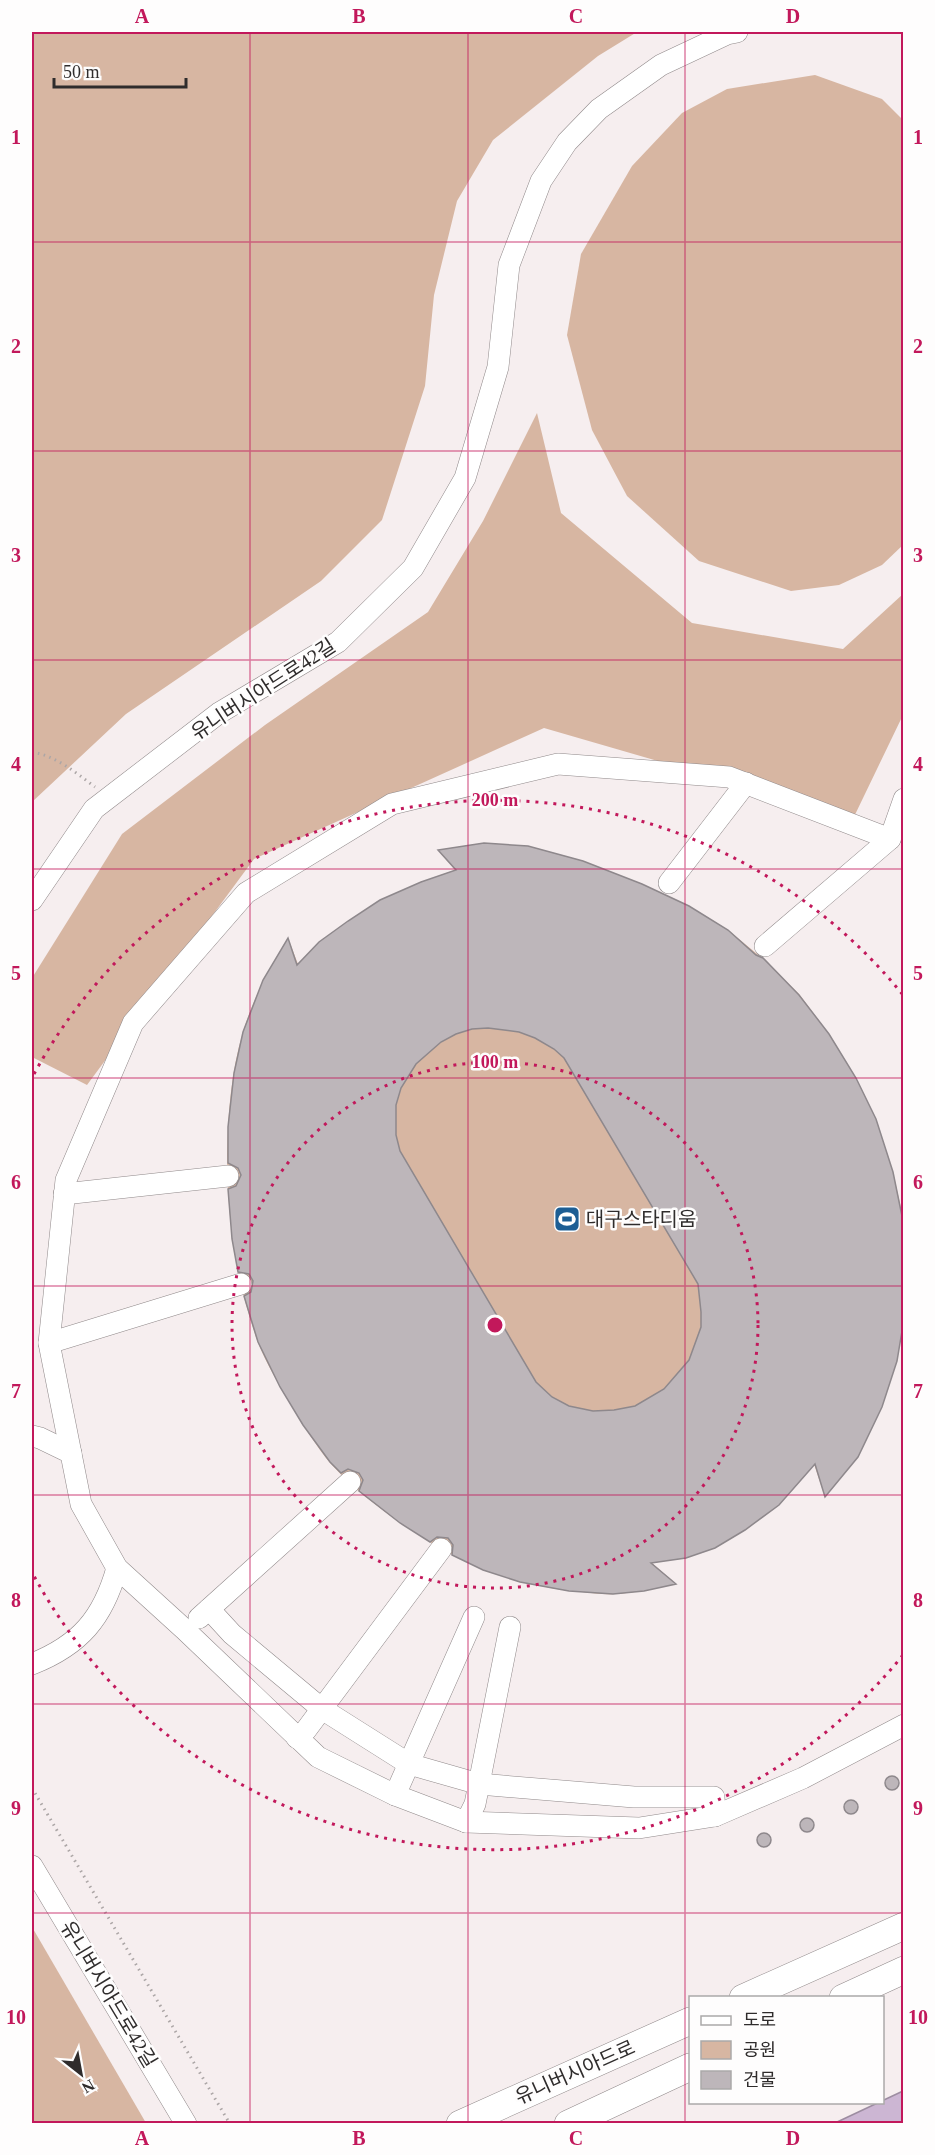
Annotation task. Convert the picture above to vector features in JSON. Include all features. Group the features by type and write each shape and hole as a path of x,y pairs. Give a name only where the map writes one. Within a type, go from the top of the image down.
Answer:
{"main road":[{"path":"746,1996 903,1926"},
{"path":"847,1996 903,1970"},
{"name":"유니버시아드로","path":"460,2124 689,2021"},
{"path":"568,2124 689,2067"}],"street":[{"name":"유니버시아드로42길","path":"32,900 93,809 219,713 338,642 413,568 465,478 498,368 509,265 541,181 567,142 599,109 661,65 727,34 737,32"},
{"path":"890,839 729,777 558,764 392,804 246,893 133,1023 66,1180 49,1343 81,1504 117,1568 318,1757 394,1794 466,1822 639,1828 715,1816 803,1778 903,1725"},
{"path":"669,883 746,783"},
{"path":"765,946 890,839 903,799"},
{"path":"64,1194 228,1176"},
{"path":"49,1343 241,1284"},
{"path":"32,1436 71,1454"},
{"path":"184,1629 350,1482"},
{"path":"297,1738 322,1709 441,1549"},
{"path":"32,1664 55,1655 80,1637 99,1613 117,1568"},
{"path":"209,1609 232,1634 322,1709 409,1764 479,1784 634,1797 714,1797 715,1816"},
{"path":"394,1794 474,1617"},
{"path":"466,1822 475,1804 510,1627"},
{"name":"유니버시아드로42길","path":"32,1866 186,2124"}],"path":[{"path":"32,752 45,754 59,761 108,797"},
{"path":"32,1788 230,2124"}],"green space":[{"path":"32,32 637,32 598,56 493,140 457,201 434,295 425,386 382,520 321,581 126,714 32,802"},
{"path":"815,75 882,99 903,120 904,544 882,565 839,585 791,591 699,561 627,496 592,430 567,335 581,254 632,166 682,113 727,89"},
{"path":"537,413 561,513 692,623 843,649 903,594 903,715 851,823 737,784 544,728 254,859 87,1085 32,1057 32,978 122,834 265,725 428,612 483,521"},
{"name":"대구스타디움","path":"484,843 528,846 583,861 642,884 689,906 728,930 762,958 799,994 829,1034 856,1078 876,1119 893,1172 903,1217 903,1325 897,1361 858,1457 825,1497 814,1464 779,1505 745,1530 715,1548 686,1558 652,1563 676,1584 611,1594 539,1586 479,1567 410,1529 351,1484 330,1463 310,1436 265,1358 243,1295 234,1248 229,1202 227,1154 229,1108 243,1032 268,972 288,938 298,964 333,932 370,907 411,887 455,870 438,850"},
{"path":"32,1927 146,2123 32,2123"}],"shaded area":[{"path":"903,2091 903,2123 835,2123 875,2104 884,2104 884,2100"}],"building":[{"name":"대구스타디움","path":"484,843 528,846 583,861 642,884 689,906 728,930 756,955 763,958 799,995 829,1034 856,1078 876,1119 893,1172 903,1221 903,1325 897,1361 882,1407 858,1457 825,1497 815,1464 779,1505 745,1530 715,1548 686,1558 651,1563 676,1584 644,1591 613,1594 569,1591 520,1582 483,1570 452,1555 453,1545 448,1538 437,1537 430,1542 400,1523 359,1491 363,1480 359,1473 348,1469 341,1473 330,1462 303,1425 280,1387 258,1342 244,1296 251,1292 253,1281 249,1274 238,1272 232,1239 228,1189 236,1186 241,1175 238,1168 228,1163 228,1127 234,1073 243,1032 263,980 288,938 297,965 319,942 380,900 456,870 438,850","holes":["488,1028 519,1032 535,1038 564,1058 698,1284 701,1327 689,1360 664,1389 635,1406 593,1411 569,1406 552,1397 536,1382 400,1151 396,1135 396,1105 401,1088 416,1064 441,1042 472,1029"]},
{"path":"889,1776 895,1776 899,1783 895,1790 889,1790 885,1786 885,1780"},
{"path":"848,1800 854,1800 858,1807 854,1814 848,1814 844,1810 844,1804"},
{"path":"804,1818 810,1818 814,1825 810,1832 804,1832 800,1828 800,1822"},
{"path":"761,1833 767,1833 771,1840 767,1847 761,1847 757,1843 757,1837"}],"place":[{"name":"대구스타디움","path":"567,1219"}]}
